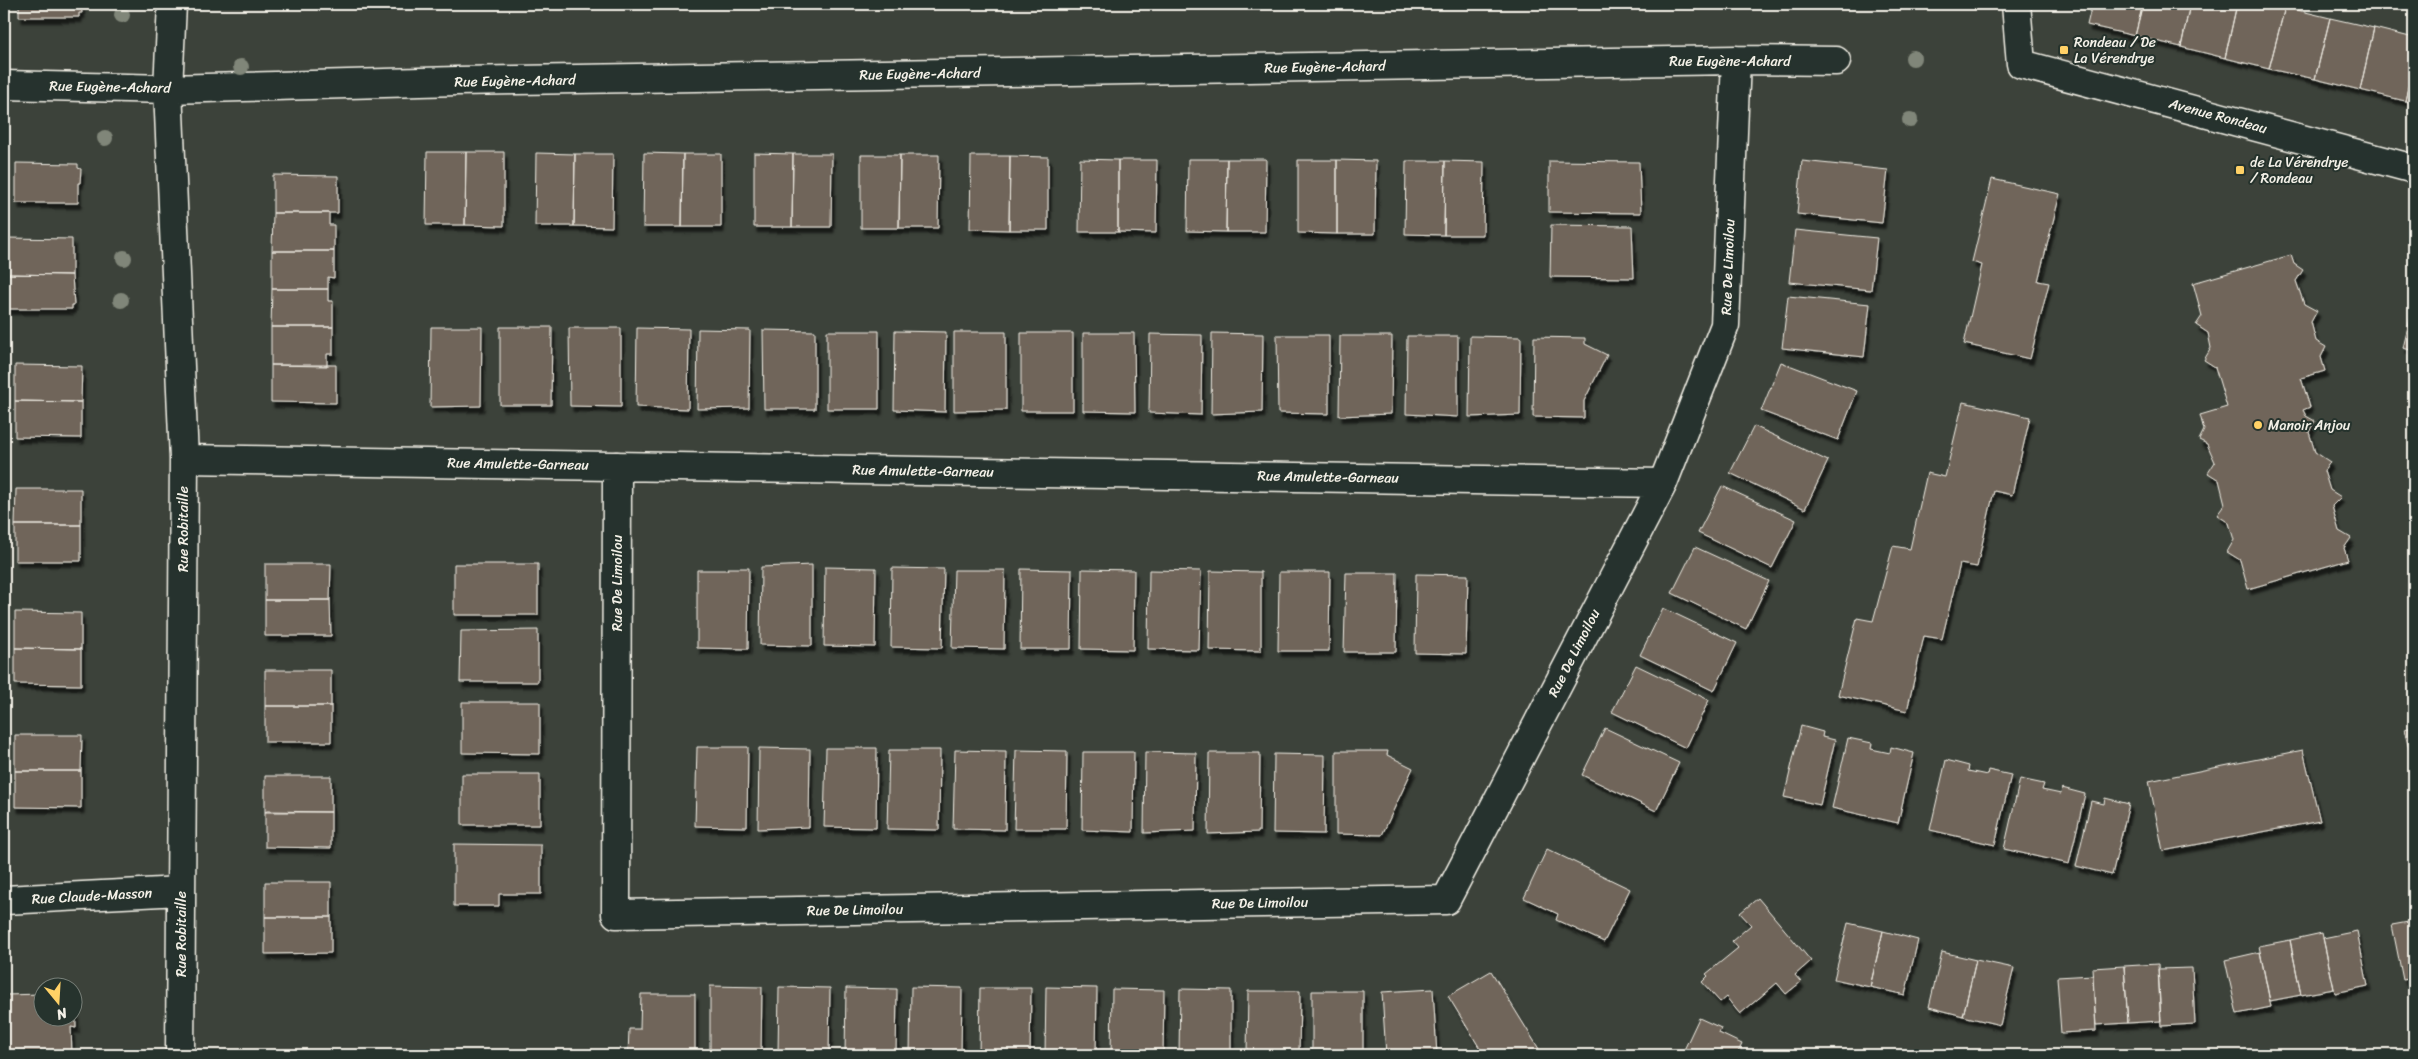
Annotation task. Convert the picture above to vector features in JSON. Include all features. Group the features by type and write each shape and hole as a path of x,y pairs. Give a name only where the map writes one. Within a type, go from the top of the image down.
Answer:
{"street":[{"name":"Rue Robitaille","path":"172,4 168,88 184,459 180,1055"},
{"name":"Avenue Rondeau","path":"2016,4 2021,64 2414,169"},
{"name":"Rue Eugène-Achard","path":"4,85 168,88 467,81 1736,60 1836,61"},
{"name":"Rue De Limoilou","path":"617,466 616,914 1446,900 1663,483 1725,325 1736,60"},
{"name":"Rue Amulette-Garneau","path":"184,459 1663,483"},
{"name":"Rue Claude-Masson","path":"4,900 181,891"}],"building":[{"path":"19,4 81,4 82,13 79,13 79,17 19,17"},
{"path":"2092,4 2143,4 2135,36 2087,25"},
{"path":"2143,4 2190,4 2181,47 2135,36"},
{"path":"2190,4 2237,4 2225,58 2181,47"},
{"path":"2237,4 2272,4 2285,7 2269,69 2225,58"},
{"path":"2285,7 2330,18 2315,79 2269,69"},
{"path":"2330,18 2374,28 2360,90 2315,79"},
{"path":"2374,28 2414,38 2414,61 2405,101 2360,90"},
{"path":"2414,61 2414,103 2405,101"},
{"path":"427,152 466,152 465,225 426,225"},
{"path":"466,152 504,152 504,226 465,225"},
{"path":"536,153 575,154 574,226 535,226"},
{"path":"644,153 683,154 682,227 643,227"},
{"path":"754,153 793,154 792,227 754,227"},
{"path":"575,154 613,154 612,227 574,226"},
{"path":"683,154 721,154 721,227 682,227"},
{"path":"793,154 832,154 831,227 792,227"},
{"path":"861,155 900,155 899,228 861,228"},
{"path":"900,155 939,155 938,228 899,228"},
{"path":"971,156 1010,156 1009,230 970,229"},
{"path":"1010,156 1048,157 1048,230 1009,230"},
{"path":"1080,159 1118,160 1118,232 1079,232"},
{"path":"1188,159 1227,159 1226,232 1187,231"},
{"path":"1227,159 1266,159 1265,232 1226,232"},
{"path":"1118,160 1157,160 1156,233 1118,232"},
{"path":"1298,160 1337,160 1337,234 1298,233"},
{"path":"1337,160 1376,161 1375,234 1337,234"},
{"path":"1406,161 1445,161 1444,235 1405,234"},
{"path":"1445,161 1484,162 1483,235 1444,235"},
{"path":"1549,161 1639,162 1641,213 1549,212"},
{"path":"1802,161 1888,170 1882,223 1797,214"},
{"path":"16,163 78,164 78,168 81,169 80,183 78,183 78,203 16,203"},
{"path":"273,175 338,176 338,213 273,213"},
{"path":"1992,179 2060,194 2038,281 2049,283 2030,359 1964,344 1982,265 1972,262"},
{"path":"273,213 329,213 329,225 334,225 334,251 272,251"},
{"path":"1551,225 1632,226 1634,278 1550,277"},
{"path":"1795,230 1877,238 1871,290 1789,282"},
{"path":"7,238 72,239 72,275 6,274"},
{"path":"272,251 334,251 334,278 328,277 328,289 272,289"},
{"name":"Manoir Anjou","path":"2291,255 2294,264 2303,270 2296,281 2304,304 2317,311 2311,322 2316,341 2326,347 2321,357 2325,371 2301,378 2310,407 2303,410 2306,416 2315,421 2309,432 2315,452 2330,462 2324,471 2330,490 2341,497 2332,506 2339,531 2351,538 2344,548 2348,560 2248,589 2240,560 2227,552 2234,540 2229,523 2217,515 2225,504 2219,480 2208,473 2215,462 2207,444 2199,440 2204,430 2200,415 2227,407 2215,367 2204,360 2211,348 2208,333 2196,325 2202,316 2193,283"},
{"path":"6,274 72,275 74,305 72,305 72,309 6,309"},
{"path":"272,289 328,289 328,301 333,301 333,327 271,327"},
{"path":"1788,296 1870,304 1864,357 1782,348"},
{"path":"2414,302 2414,351 2403,348"},
{"path":"271,327 333,327 333,354 327,354 327,366 271,365"},
{"path":"431,327 482,327 481,406 430,407"},
{"path":"500,327 552,327 551,405 500,405"},
{"path":"569,328 621,328 621,407 570,406"},
{"path":"637,328 689,329 688,409 636,407"},
{"path":"698,329 750,330 749,408 697,409"},
{"path":"763,330 815,331 815,409 764,409"},
{"path":"827,331 879,331 879,409 827,409"},
{"path":"895,331 946,332 945,412 894,410"},
{"path":"954,332 1006,332 1006,410 954,411"},
{"path":"1021,333 1073,333 1073,411 1021,411"},
{"path":"1083,333 1134,333 1135,412 1083,411"},
{"path":"1212,333 1263,334 1262,412 1211,414"},
{"path":"1150,334 1202,335 1201,415 1149,413"},
{"path":"1277,335 1329,335 1329,414 1278,413"},
{"path":"1340,336 1392,336 1391,414 1339,416"},
{"path":"1407,336 1458,336 1458,417 1406,414"},
{"path":"1470,336 1521,337 1520,415 1469,417"},
{"path":"1534,337 1585,338 1585,344 1607,355 1584,401 1584,418 1533,417"},
{"path":"1781,362 1857,391 1838,440 1761,411"},
{"path":"15,365 82,366 81,402 15,401"},
{"path":"271,365 336,365 336,403 271,402"},
{"path":"15,401 81,402 81,438 15,437"},
{"path":"1963,402 2030,417 2012,495 1994,491 1977,567 1960,564 1942,639 1924,636 1907,711 1838,695 1857,618 1873,621 1893,546 1910,549 1927,473 1945,477"},
{"path":"1754,426 1828,461 1805,509 1730,473"},
{"path":"1722,486 1796,520 1772,568 1698,533"},
{"path":"16,489 81,489 81,525 15,525"},
{"path":"15,525 81,525 81,561 15,561"},
{"path":"1695,547 1769,581 1746,629 1672,593"},
{"path":"265,564 331,564 330,600 265,600"},
{"path":"454,564 538,564 538,615 454,615"},
{"path":"812,565 812,646 760,645 761,567"},
{"path":"825,567 876,568 875,647 824,646"},
{"path":"727,568 749,568 748,649 697,648 697,570 728,570"},
{"path":"892,568 944,569 942,648 891,647"},
{"path":"1021,569 1072,570 1071,649 1020,649"},
{"path":"1082,569 1134,570 1133,650 1081,649"},
{"path":"954,570 1005,570 1004,649 952,648"},
{"path":"1149,570 1201,571 1199,650 1148,649"},
{"path":"1210,571 1261,572 1261,651 1209,650"},
{"path":"1279,572 1330,572 1329,651 1278,651"},
{"path":"1346,573 1397,573 1396,652 1344,652"},
{"path":"1416,574 1468,575 1466,654 1415,653"},
{"path":"265,600 330,600 331,636 265,636"},
{"path":"1663,608 1737,643 1714,691 1640,655"},
{"path":"15,612 81,613 81,649 15,648"},
{"path":"538,630 538,682 460,682 461,631"},
{"path":"15,648 81,649 81,685 15,684"},
{"path":"1636,665 1709,700 1686,748 1612,712"},
{"path":"265,670 331,670 331,706 265,706"},
{"path":"462,702 540,702 540,754 462,753"},
{"path":"265,706 331,706 331,742 265,742"},
{"path":"1801,726 1823,732 1822,737 1835,740 1820,805 1784,797"},
{"path":"2414,727 2414,769 2404,729"},
{"path":"1605,728 1679,763 1656,811 1582,775"},
{"path":"15,735 82,735 81,771 15,771"},
{"path":"1848,738 1872,743 1871,749 1890,753 1891,747 1914,753 1898,823 1832,808"},
{"path":"697,747 748,747 747,827 695,826"},
{"path":"759,748 810,749 809,827 758,829"},
{"path":"826,748 877,748 876,828 824,827"},
{"path":"889,750 940,750 939,830 887,829"},
{"path":"955,750 1006,751 1005,830 953,829"},
{"path":"1016,750 1067,751 1066,829 1014,829"},
{"path":"2303,750 2320,821 2163,851 2149,781"},
{"path":"1336,751 1388,751 1387,755 1413,768 1382,835 1336,834"},
{"path":"1083,752 1134,752 1133,832 1082,830"},
{"path":"1145,752 1196,753 1195,831 1144,833"},
{"path":"1209,753 1260,753 1259,832 1208,834"},
{"path":"1274,754 1325,755 1324,834 1273,833"},
{"path":"1946,760 1969,766 1968,771 1987,775 1988,770 2011,775 1995,845 1930,830"},
{"path":"15,771 81,771 81,808 15,807"},
{"path":"462,774 540,774 540,825 462,825"},
{"path":"265,776 331,776 331,812 265,812"},
{"path":"2020,779 2044,784 2042,790 2061,794 2062,788 2085,794 2069,864 2004,849"},
{"path":"2105,798 2129,804 2112,875 2076,866 2091,801 2104,804"},
{"path":"265,812 331,812 331,848 265,847"},
{"path":"454,844 541,845 541,894 499,894 499,906 454,906"},
{"path":"1547,849 1630,889 1604,942 1556,920 1558,914 1524,898"},
{"path":"265,882 331,882 331,917 265,917"},
{"path":"1758,898 1811,961 1795,975 1801,982 1786,994 1777,983 1740,1014 1726,997 1720,1002 1702,982 1708,976 1706,974 1738,948 1732,941 1751,925 1740,913"},
{"path":"265,917 331,917 331,953 265,954"},
{"path":"2414,921 2414,978 2403,980 2392,925"},
{"path":"1848,923 1883,931 1870,987 1834,979"},
{"path":"1883,931 1918,940 1905,995 1870,987"},
{"path":"2357,931 2368,986 2335,993 2323,938"},
{"path":"2322,933 2334,989 2301,995 2290,940"},
{"path":"2290,940 2301,995 2270,1001 2259,946"},
{"path":"1942,952 1976,960 1963,1016 1929,1007"},
{"path":"2260,952 2271,1007 2237,1014 2225,960"},
{"path":"1976,960 2014,968 2000,1025 1963,1016"},
{"path":"2158,964 2161,1021 2128,1023 2124,966"},
{"path":"2124,966 2128,1023 2096,1025 2092,968"},
{"path":"2192,968 2195,1024 2161,1026 2158,969"},
{"path":"1491,971 1539,1049 1529,1055 1484,1055 1448,996"},
{"path":"2093,975 2096,1031 2061,1033 2057,977"},
{"path":"710,986 762,987 761,1055 710,1055"},
{"path":"779,987 830,988 829,1055 778,1055"},
{"path":"911,987 962,988 961,1055 910,1055"},
{"path":"1046,987 1097,988 1096,1055 1045,1055"},
{"path":"846,988 897,989 896,1055 845,1055"},
{"path":"980,988 1031,988 1030,1055 979,1055"},
{"path":"1112,989 1164,990 1163,1055 1111,1055"},
{"path":"1180,989 1231,990 1231,1055 1179,1055"},
{"path":"1433,989 1437,1055 1386,1055 1382,992"},
{"path":"1248,991 1300,991 1299,1055 1247,1055"},
{"path":"1312,991 1363,991 1363,1055 1312,1055"},
{"path":"32,994 32,1026 76,1026 76,1028 71,1027 72,1055 4,1055 4,999 6,999 6,995"},
{"path":"641,994 695,994 695,1055 628,1055 629,1029 640,1029"},
{"path":"1699,1018 1721,1028 1719,1033 1742,1044 1737,1055 1678,1055 1680,1051 1683,1052"}],"place":[{"name":"Rondeau / De La Vérendrye","path":"2064,50"},
{"name":"de La Vérendrye / Rondeau","path":"2240,170"},
{"name":"Manoir Anjou","path":"2258,425"}]}
